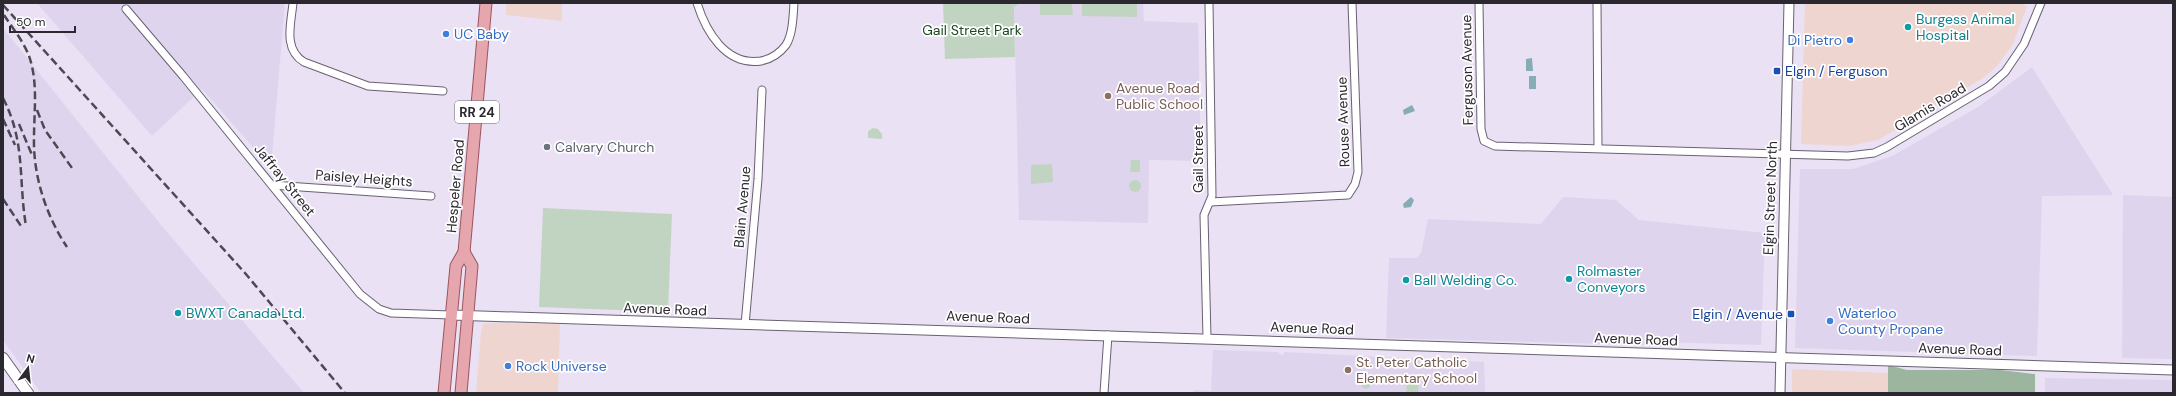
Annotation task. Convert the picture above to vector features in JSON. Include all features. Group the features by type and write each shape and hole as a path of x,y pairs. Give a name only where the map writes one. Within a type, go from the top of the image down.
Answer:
{"main road":[{"name":"Hespeler Road","path":"444,393 456,266 464,252 486,3"},
{"name":"Hespeler Road","path":"461,393 472,266 464,252"},
{"path":"3,358 28,393"}],"street":[{"path":"293,3 290,44 296,58 368,86 442,91"},
{"path":"697,3 708,29 722,48 736,59 749,63 775,56 786,44 791,28 794,3"},
{"name":"Gail Street","path":"1207,338 1204,215 1212,196 1208,3"},
{"name":"Rouse Avenue","path":"1210,202 1348,194 1355,184 1358,172 1352,3"},
{"name":"Ferguson Avenue","path":"1479,3 1481,129 1484,141 1495,146 1786,155"},
{"path":"1597,3 1598,148"},
{"name":"Elgin Street North","path":"1780,393 1779,358 1786,155 1789,3"},
{"name":"Glamis Road","path":"1786,155 1856,156 1874,153 1923,126 1989,86 2005,72 2024,44 2040,3"},
{"name":"Jaffray Street","path":"126,9 360,294 379,309 391,313 451,315"},
{"name":"Blain Avenue","path":"745,325 758,179 762,90"},
{"name":"Paisley Heights","path":"272,185 431,196"},
{"name":"Avenue Road","path":"451,315 2173,370"},
{"path":"1104,393 1108,335"}],"shaded area":[{"path":"37,3 285,3 271,168 202,89 152,136"},
{"path":"506,3 562,3 562,21 506,15"},
{"name":"Avenue Road Public School","path":"1014,3 1143,3 1144,21 1198,23 1201,161 1149,160 1148,223 1019,220"},
{"path":"1805,3 2022,3 2027,7 2013,44 1997,66 1983,78 1878,140 1850,146 1801,144"},
{"path":"3,28 161,225 304,393 41,393 3,340"},
{"path":"1532,58 1533,71 1526,71 1526,59"},
{"path":"2032,67 2113,195 2042,196 2037,356 1795,348 1800,169 1853,169 1892,156 1978,107"},
{"path":"1529,76 1536,76 1536,89 1529,89"},
{"path":"1412,105 1415,111 1404,115 1403,110"},
{"path":"2123,195 2173,197 2173,359 2122,358"},
{"path":"1411,197 1414,200 1411,207 1404,208 1403,204"},
{"path":"1563,197 1616,200 1639,220 1765,233 1761,345 1660,342 1643,345 1386,338 1389,258 1417,258 1421,253 1428,219 1541,224"},
{"path":"483,324 560,324 558,393 476,393 481,333"},
{"name":"St. Peter Catholic Elementary School","path":"1213,350 1278,352 1279,354 1284,355 1284,352 1484,362 1485,393 1193,393 1193,390 1211,391"},
{"path":"1888,365 1907,370 2000,370 2035,374 2035,393 1888,393"},
{"path":"1792,369 1888,373 1888,393 1792,393"},
{"path":"2045,378 2173,380 2173,393 2045,393"}],"green space":[{"name":"Gail Street Park","path":"943,3 1020,3 1014,7 1015,57 945,59"},
{"path":"1040,3 1072,3 1073,15 1040,15"},
{"path":"1082,3 1137,3 1137,17 1082,16"},
{"path":"873,128 878,129 882,134 882,139 868,138 868,131"},
{"path":"1131,160 1140,160 1140,172 1130,172"},
{"path":"1052,164 1053,182 1031,184 1031,165"},
{"path":"1133,180 1137,180 1141,186 1137,192 1133,192 1129,188 1129,184"},
{"path":"543,208 672,214 668,312 539,307"},
{"path":"1407,378 1419,382 1418,393 1406,393"},
{"path":"1364,380 1368,380 1370,384 1368,388 1364,388 1362,386 1362,382"}],"railway":[{"path":"3,5 245,273 345,393"},
{"path":"4,15 22,42 30,59 35,88 34,152 38,181 47,209 67,247"},
{"path":"3,98 10,114 18,146 26,226"},
{"path":"37,110 45,130 72,168"},
{"path":"3,119 15,145"},
{"path":"19,124 32,155"},
{"path":"3,199 23,229"}],"place":[{"name":"Burgess Animal Hospital","path":"1908,27"},
{"name":"UC Baby","path":"446,34"},
{"name":"Di Pietro","path":"1850,40"},
{"name":"Elgin / Ferguson","path":"1777,71"},
{"name":"Avenue Road Public School","path":"1108,96"},
{"name":"Calvary Church","path":"547,147"},
{"name":"Rolmaster Conveyors","path":"1569,279"},
{"name":"Ball Welding Co.","path":"1406,280"},
{"name":"BWXT Canada Ltd.","path":"178,313"},
{"name":"Elgin / Avenue","path":"1791,314"},
{"name":"Waterloo County Propane","path":"1830,321"},
{"name":"Rock Universe","path":"508,366"},
{"name":"St. Peter Catholic Elementary School","path":"1348,370"}]}
